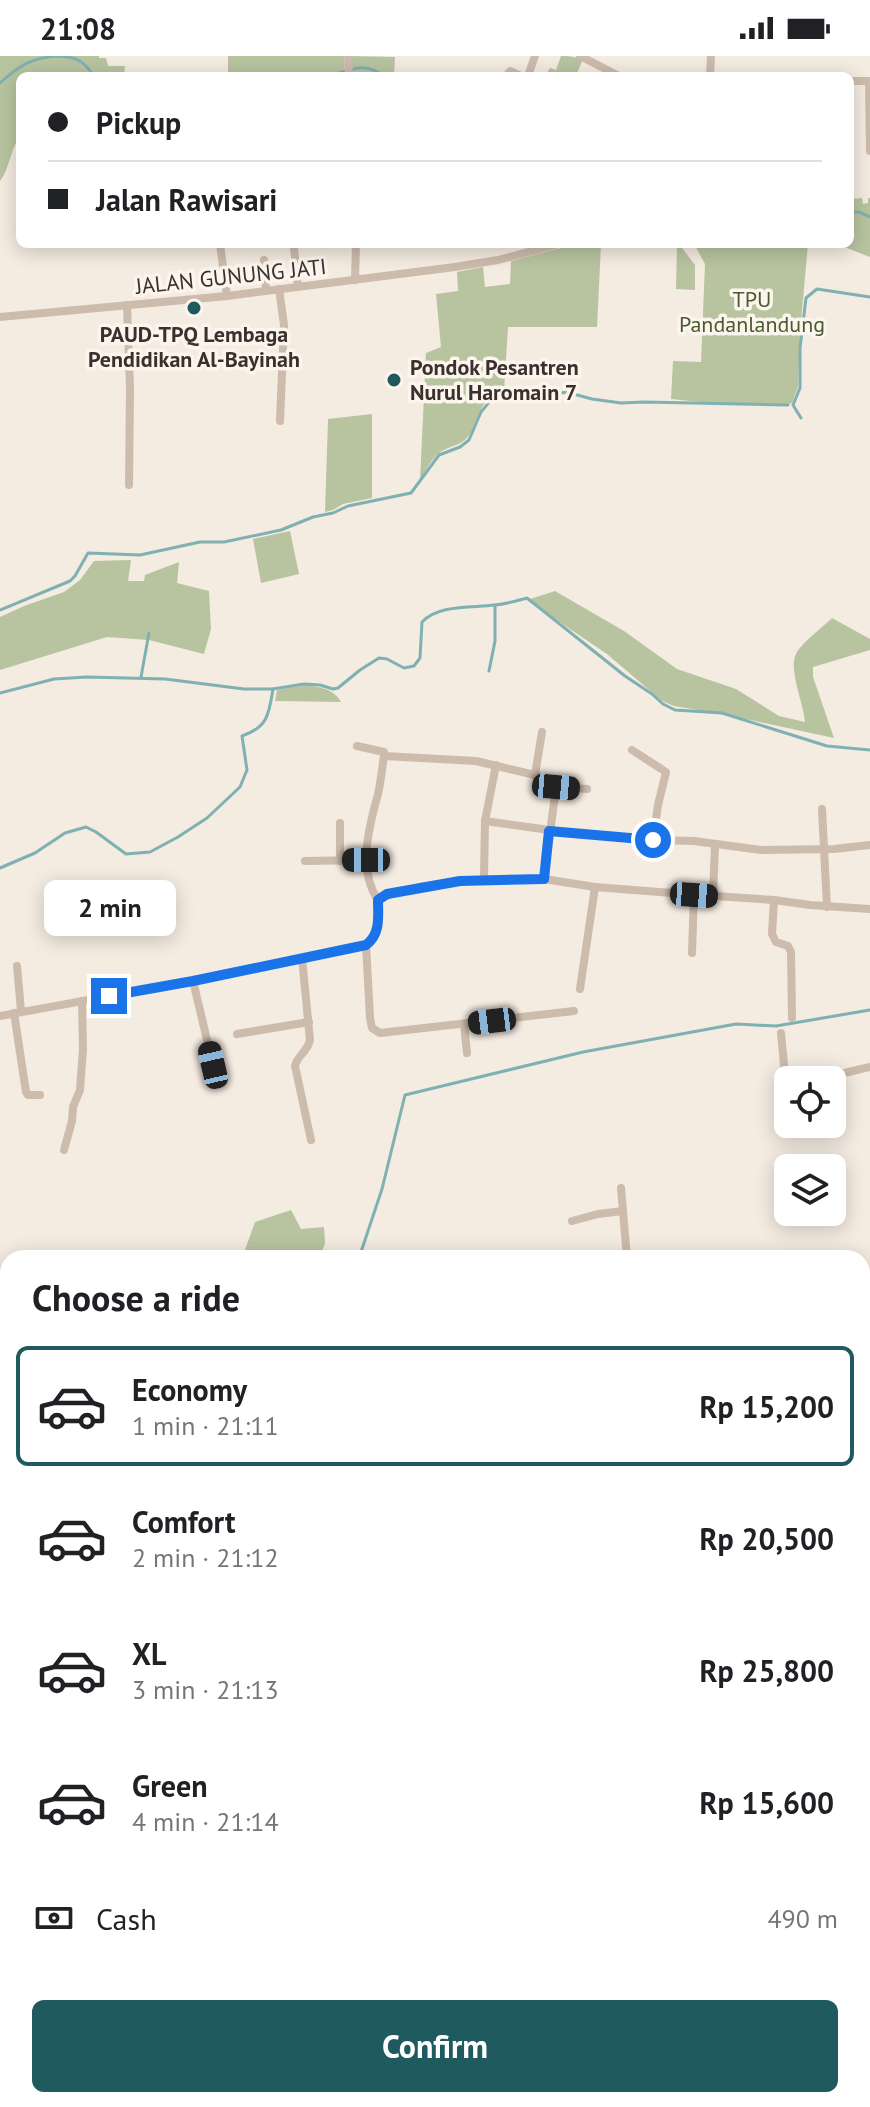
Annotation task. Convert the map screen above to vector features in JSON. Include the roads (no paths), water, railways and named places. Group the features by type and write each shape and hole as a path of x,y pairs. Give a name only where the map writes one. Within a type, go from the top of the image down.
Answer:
{"street":[{"path":"580,56 611,72"},
{"path":"870,81 870,151"},
{"path":"221,248 227,296"},
{"path":"294,248 298,287"},
{"path":"355,280 356,248"},
{"name":"JALAN GUNUNG JATI","path":"0,317 227,296 355,280 498,260 544,248"},
{"path":"264,260 266,291"},
{"path":"279,289 284,325 280,421"},
{"path":"127,305 129,485"},
{"path":"535,775 542,732"},
{"path":"0,1016 193,981 371,942 377,933 378,900 373,892 366,860 384,752 357,746"},
{"path":"632,750 666,772 653,840"},
{"path":"384,756 476,761 535,775 556,787 587,789"},
{"path":"484,879 485,821 496,765"},
{"path":"544,879 556,787"},
{"path":"822,809 827,907"},
{"path":"485,821 549,831 694,841 761,850 870,845"},
{"path":"340,823 340,861"},
{"path":"713,896 715,845"},
{"path":"305,861 366,860"},
{"path":"378,900 387,894 419,887 484,879 544,879 595,887 870,909"},
{"path":"580,989 595,887"},
{"path":"692,953 694,895"},
{"path":"774,900 772,934 776,942 788,946 791,952 792,1018"},
{"path":"366,945 370,1018 372,1028 380,1033 574,1011"},
{"path":"302,958 309,1045 296,1060 295,1066 311,1140"},
{"path":"17,966 26,1092 32,1097 40,1095"},
{"path":"193,981 213,1065"},
{"path":"64,1150 80,1090 82,1001"},
{"path":"237,1034 309,1022"},
{"path":"464,1024 467,1053"},
{"path":"781,1033 784,1066"},
{"path":"846,1073 870,1067"},
{"path":"621,1188 626,1250"},
{"path":"572,1221 623,1211"}],"waterway":[{"path":"0,83 25,64 55,56"},
{"path":"56,56 78,60 91,72"},
{"path":"342,72 364,68 377,72"},
{"path":"854,212 870,217"},
{"path":"801,418 793,405 800,388 800,348 806,298 817,289 870,297"},
{"path":"0,610 70,581 88,553 140,555 200,542 224,542 281,530 348,506 411,493 439,455 469,440 481,412 495,395 507,393 543,397 566,392 621,403 788,405"},
{"path":"0,693 54,679 87,677 165,679 244,689 273,689 304,684 333,689 379,658 404,668 414,666 420,658 422,622 437,612 527,598 625,676 675,710 722,713 827,746 870,750"},
{"path":"489,671 495,641 495,605"},
{"path":"141,677 149,633"},
{"path":"0,868 35,853 65,833 86,827 126,854 150,852 207,818 240,787 247,770 242,736 257,728 266,718 273,689"},
{"path":"362,1250 382,1189 405,1095 583,1052 736,1024 776,1026 870,1010"}],"place":[{"name":"PAUD-TPQ Lembaga Pendidikan Al-Bayinah","path":"194,308"},
{"name":"Pondok Pesantren Nurul Haromain 7","path":"394,380"}],"park label":[{"name":"TPU Pandanlandung","path":"752,312"}]}
